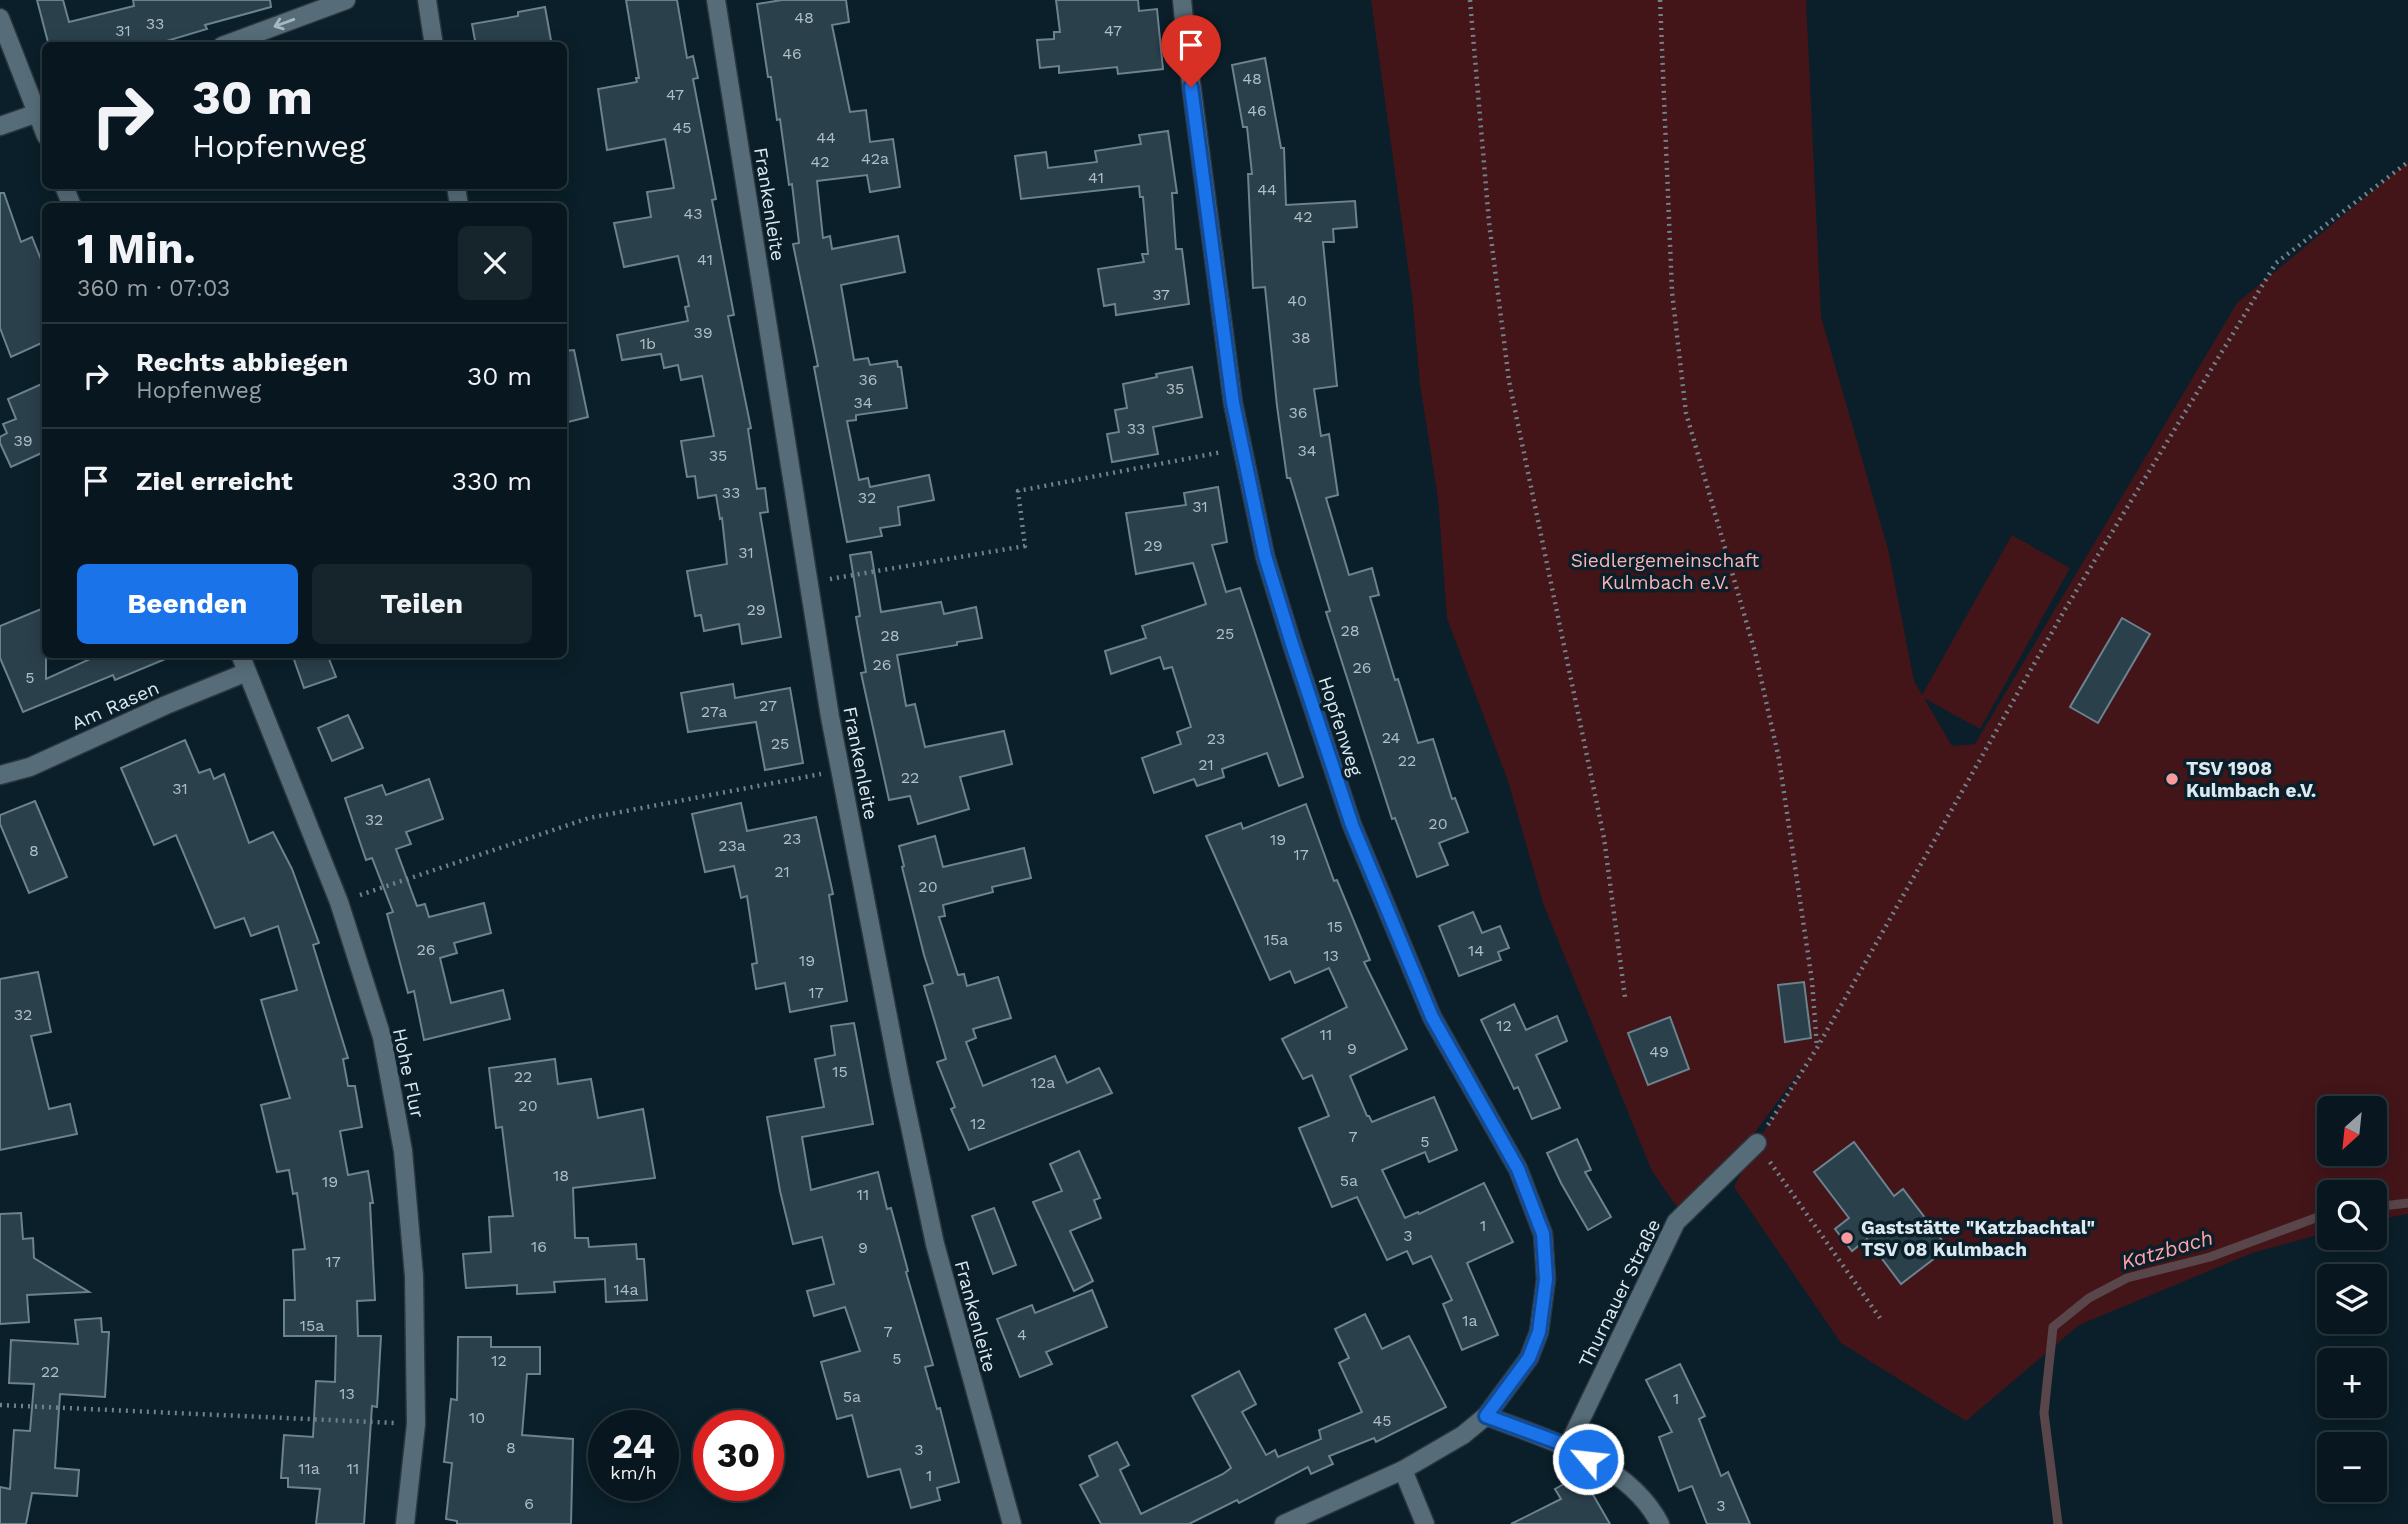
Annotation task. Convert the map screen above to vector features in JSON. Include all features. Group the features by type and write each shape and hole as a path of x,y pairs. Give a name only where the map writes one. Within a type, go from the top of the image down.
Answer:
{"street":[{"path":"233,42 346,0"},
{"path":"427,0 433,42"},
{"name":"Frankenleite","path":"716,0 841,771 901,1084 934,1244 1012,1524"},
{"name":"Hopfenweg","path":"1182,0 1233,403 1265,556 1352,825 1432,1017 1518,1169 1543,1234 1546,1279 1539,1332 1529,1358 1486,1416"},
{"path":"0,18 41,111 0,126"},
{"name":"Hohe Flur","path":"242,658 339,902 382,1037 404,1151 414,1276 416,1424 405,1524"},
{"name":"Am Rasen","path":"0,775 30,767 166,705 247,672"},
{"name":"Thurnauer Straße","path":"1568,1446 1676,1222 1757,1143"},
{"path":"1284,1524 1403,1471 1463,1435 1486,1416 1568,1446 1630,1485 1654,1512 1660,1524"},
{"path":"1403,1471 1424,1524"}],"path":[{"path":"1470,0 1489,222 1509,381 1604,838 1625,997"},
{"path":"1660,0 1672,292 1686,413 1755,652 1779,760 1812,981 1817,1048"},
{"path":"1881,1318 1757,1143 1817,1048 2064,611 2276,263 2408,162"},
{"path":"809,583 1025,546 1018,491 1244,448"},
{"path":"339,902 589,818 841,771"},
{"path":"0,1405 416,1424"}],"green space":[{"name":"Siedlergemeinschaft Kulmbach e.V.","path":"1371,0 1806,0 1821,317 1888,549 1914,681 1922,695 2012,535 2070,568 1980,729 1924,698 1952,746 1975,744 2237,303 2408,162 2408,1214 2387,1218 2387,1180 2317,1180 2317,1235 2252,1253 2079,1325 1966,1421 1841,1343 1734,1187 1757,1143 1809,1059 1753,1135 1679,1210 1652,1171 1543,903 1508,781 1447,618 1438,498 1420,384 1412,295"}],"building":[{"path":"37,0 63,0 69,22 134,6 133,0 270,0 271,7 205,25 207,29 163,42 48,42"},
{"path":"626,0 677,0 687,58 693,56 698,78 693,79 716,199 712,200 734,315 728,316 751,428 748,429 757,489 765,488 768,512 760,513 781,637 742,644 739,624 704,631 701,615 695,616 687,571 727,564 722,518 720,519 716,495 698,498 695,476 687,477 681,441 714,436 702,376 681,380 678,365 664,368 661,354 622,360 617,335 688,321 685,307 689,306 678,256 624,267 614,223 651,217 647,192 674,188 665,139 607,150 598,89 637,82 636,78 639,78"},
{"path":"782,0 846,0 849,22 832,25 850,112 866,110 870,142 893,139 900,187 870,192 867,175 817,181 823,238 830,236 832,249 898,236 905,272 841,285 854,360 868,358 870,365 897,361 898,367 901,367 907,408 856,415 856,420 847,421 859,480 868,478 870,487 929,475 934,500 898,507 900,525 880,528 882,536 847,542 814,367 818,366 793,244 799,243 792,184 789,185 780,119 777,120 771,77 768,77 757,4"},
{"path":"1056,0 1138,0 1139,11 1157,9 1163,69 1118,74 1117,67 1059,73 1059,66 1040,68 1037,40 1054,39 1054,32 1060,32"},
{"path":"545,7 551,42 475,42 472,24 518,16 518,12"},
{"path":"1265,58 1281,148 1284,148 1286,205 1355,201 1357,227 1333,229 1334,242 1323,242 1337,386 1314,389 1321,436 1329,434 1338,495 1326,498 1349,575 1372,568 1379,595 1370,597 1395,680 1398,679 1418,743 1433,739 1452,799 1455,798 1468,832 1439,843 1448,865 1417,877 1395,818 1392,819 1326,612 1330,611 1290,478 1287,478 1265,287 1253,288 1248,174 1252,174 1247,127 1243,127 1232,65"},
{"path":"1168,131 1177,193 1172,193 1176,249 1182,249 1189,304 1116,315 1115,304 1104,306 1098,269 1144,262 1142,254 1148,254 1143,197 1140,197 1139,186 1021,199 1015,156 1046,152 1048,168 1097,162 1095,151 1141,144 1139,135"},
{"path":"0,193 4,193 21,242 32,237 42,262 42,343 11,357 0,328"},
{"path":"574,350 588,417 567,422 567,351"},
{"path":"1192,367 1202,417 1153,427 1158,454 1112,462 1107,434 1119,432 1115,410 1127,408 1123,384"},
{"path":"42,384 42,453 11,467 0,443 0,437 7,433 3,424 16,419 8,399"},
{"path":"1218,487 1227,542 1212,545 1226,592 1240,588 1303,777 1279,786 1267,753 1222,769 1224,777 1197,786 1194,779 1154,793 1142,758 1181,744 1177,732 1191,727 1172,667 1164,669 1160,657 1111,674 1105,651 1146,638 1142,626 1206,604 1193,563 1136,574 1126,513 1186,505 1184,493"},
{"path":"871,552 881,612 941,602 944,614 976,607 982,638 897,655 906,706 915,704 925,747 1004,731 1012,764 960,777 969,809 918,824 910,796 889,800 861,673 866,672 856,617 860,616 850,555"},
{"path":"42,609 42,658 46,658 46,679 92,658 168,658 115,680 113,675 23,712 0,658 0,626"},
{"path":"2122,618 2150,634 2098,723 2070,707"},
{"path":"293,658 329,658 336,677 304,688"},
{"path":"733,684 735,698 790,688 803,763 765,770 756,722 688,732 681,693"},
{"path":"348,715 363,748 332,761 318,728"},
{"path":"185,740 199,773 210,769 214,779 224,774 249,843 273,832 292,869 319,943 313,945 348,1058 343,1059 348,1086 355,1086 362,1127 340,1131 348,1175 368,1171 373,1203 370,1203 375,1300 357,1301 358,1336 381,1336 377,1407 372,1406 364,1524 316,1524 320,1489 288,1487 288,1478 281,1478 284,1435 313,1437 316,1381 335,1382 336,1336 284,1336 284,1300 295,1300 293,1250 305,1249 297,1193 293,1194 289,1170 277,1172 261,1105 290,1098 261,1000 297,990 278,926 251,936 244,918 215,928 176,835 154,845 121,768"},
{"path":"429,779 443,819 406,832 411,844 396,849 417,906 425,904 429,917 484,903 491,933 454,943 457,953 440,958 451,1003 503,990 510,1019 424,1040 414,991 408,993 387,914 393,912 372,858 366,860 345,798 382,785 386,795"},
{"path":"35,801 67,877 29,893 0,824 0,815"},
{"path":"741,803 747,831 816,817 833,894 829,895 847,1001 790,1012 785,983 756,989 752,964 757,963 747,896 741,898 734,866 705,872 692,814"},
{"path":"1306,804 1334,881 1337,880 1370,960 1364,962 1407,1049 1350,1076 1367,1116 1372,1122 1434,1097 1457,1150 1429,1162 1425,1152 1382,1170 1405,1218 1484,1183 1513,1242 1467,1263 1498,1335 1462,1350 1443,1304 1452,1300 1431,1256 1413,1264 1407,1251 1387,1260 1357,1197 1332,1207 1299,1128 1329,1116 1312,1075 1303,1079 1282,1039 1347,1007 1329,968 1295,983 1290,971 1270,980 1206,836 1241,823 1243,829"},
{"path":"935,836 943,867 1024,848 1031,878 992,887 993,892 943,905 945,916 939,917 958,975 964,974 967,986 998,977 1011,1018 973,1029 976,1038 966,1042 983,1086 1055,1056 1067,1083 1099,1068 1112,1093 969,1150 951,1109 955,1107 937,1062 946,1059 924,986 933,983 902,867 904,866 899,846"},
{"path":"1473,912 1482,933 1500,926 1509,948 1498,952 1501,960 1459,976 1439,926"},
{"path":"38,972 51,1032 31,1036 49,1109 70,1104 77,1134 0,1150 0,979"},
{"path":"1804,982 1811,1038 1785,1042 1778,985"},
{"path":"1514,1004 1526,1030 1557,1016 1567,1041 1536,1055 1560,1108 1532,1119 1518,1087 1514,1089 1481,1020"},
{"path":"1670,1017 1689,1069 1648,1085 1628,1033"},
{"path":"854,1023 873,1124 802,1137 811,1190 878,1172 887,1209 891,1208 933,1365 925,1367 937,1409 940,1408 959,1482 937,1488 940,1500 911,1508 900,1469 868,1477 852,1415 837,1419 821,1362 860,1351 845,1307 814,1316 807,1291 834,1284 822,1237 793,1244 780,1191 767,1117 824,1107 815,1059 835,1055 831,1026"},
{"path":"555,1059 558,1084 591,1079 598,1118 643,1109 655,1178 573,1188 575,1238 588,1238 589,1247 636,1244 637,1259 644,1259 647,1300 606,1302 605,1279 554,1282 555,1292 517,1294 517,1285 466,1288 463,1254 491,1252 489,1217 513,1216 502,1127 496,1128 489,1068"},
{"path":"1577,1139 1591,1170 1585,1172 1611,1217 1588,1230 1547,1153"},
{"path":"1854,1142 1894,1196 1903,1189 1948,1248 1901,1284 1867,1239 1852,1251 1835,1229 1849,1218 1814,1172"},
{"path":"1079,1151 1100,1198 1094,1200 1101,1218 1070,1231 1093,1281 1074,1291 1033,1202 1062,1191 1050,1164"},
{"path":"994,1208 1016,1265 993,1274 972,1216"},
{"path":"21,1213 23,1239 33,1238 34,1258 89,1292 27,1295 29,1322 0,1324 0,1214"},
{"path":"1092,1290 1107,1327 1046,1352 1052,1364 1020,1377 997,1319 1032,1305 1035,1313"},
{"path":"1365,1314 1382,1349 1409,1336 1446,1407 1376,1442 1374,1438 1329,1456 1333,1464 1311,1474 1308,1467 1239,1503 1237,1500 1189,1524 1101,1524 1080,1485 1098,1476 1089,1456 1117,1442 1129,1465 1120,1470 1141,1514 1231,1468 1192,1396 1239,1371 1256,1404 1242,1412 1266,1455 1275,1450 1278,1457 1321,1439 1319,1430 1362,1412 1339,1363 1349,1358 1335,1329"},
{"path":"101,1318 102,1332 109,1332 105,1397 60,1394 55,1468 79,1470 77,1496 32,1493 26,1524 0,1524 0,1487 10,1489 14,1430 30,1431 34,1384 9,1383 11,1340 78,1344 75,1320"},
{"path":"458,1337 491,1337 491,1347 540,1347 540,1374 527,1374 522,1435 573,1439 571,1524 457,1524 457,1521 446,1519 452,1463 444,1462 451,1399 457,1400"},
{"path":"1680,1364 1705,1416 1699,1419 1721,1476 1728,1472 1750,1524 1707,1524 1692,1486 1679,1491 1659,1437 1672,1432 1646,1380"},
{"path":"1581,1474 1610,1524 1511,1524 1561,1499 1555,1489"}],"waterway":[{"name":"Katzbach","path":"2387,1206 2408,1203"},
{"name":"Katzbach","path":"2058,1524 2044,1413 2053,1327 2089,1298 2127,1278 2210,1257 2317,1217"}],"place":[{"name":"TSV 1908 Kulmbach e.V.","path":"2172,779"},
{"name":"Gaststätte \"Katzbachtal\" TSV 08 Kulmbach","path":"1847,1238"}],"route":[{"path":"1191,87 1233,403 1265,556 1292,644 1352,825 1432,1017 1518,1169 1543,1234 1546,1279 1539,1332 1529,1358 1486,1416 1568,1446 1588,1459"}]}
